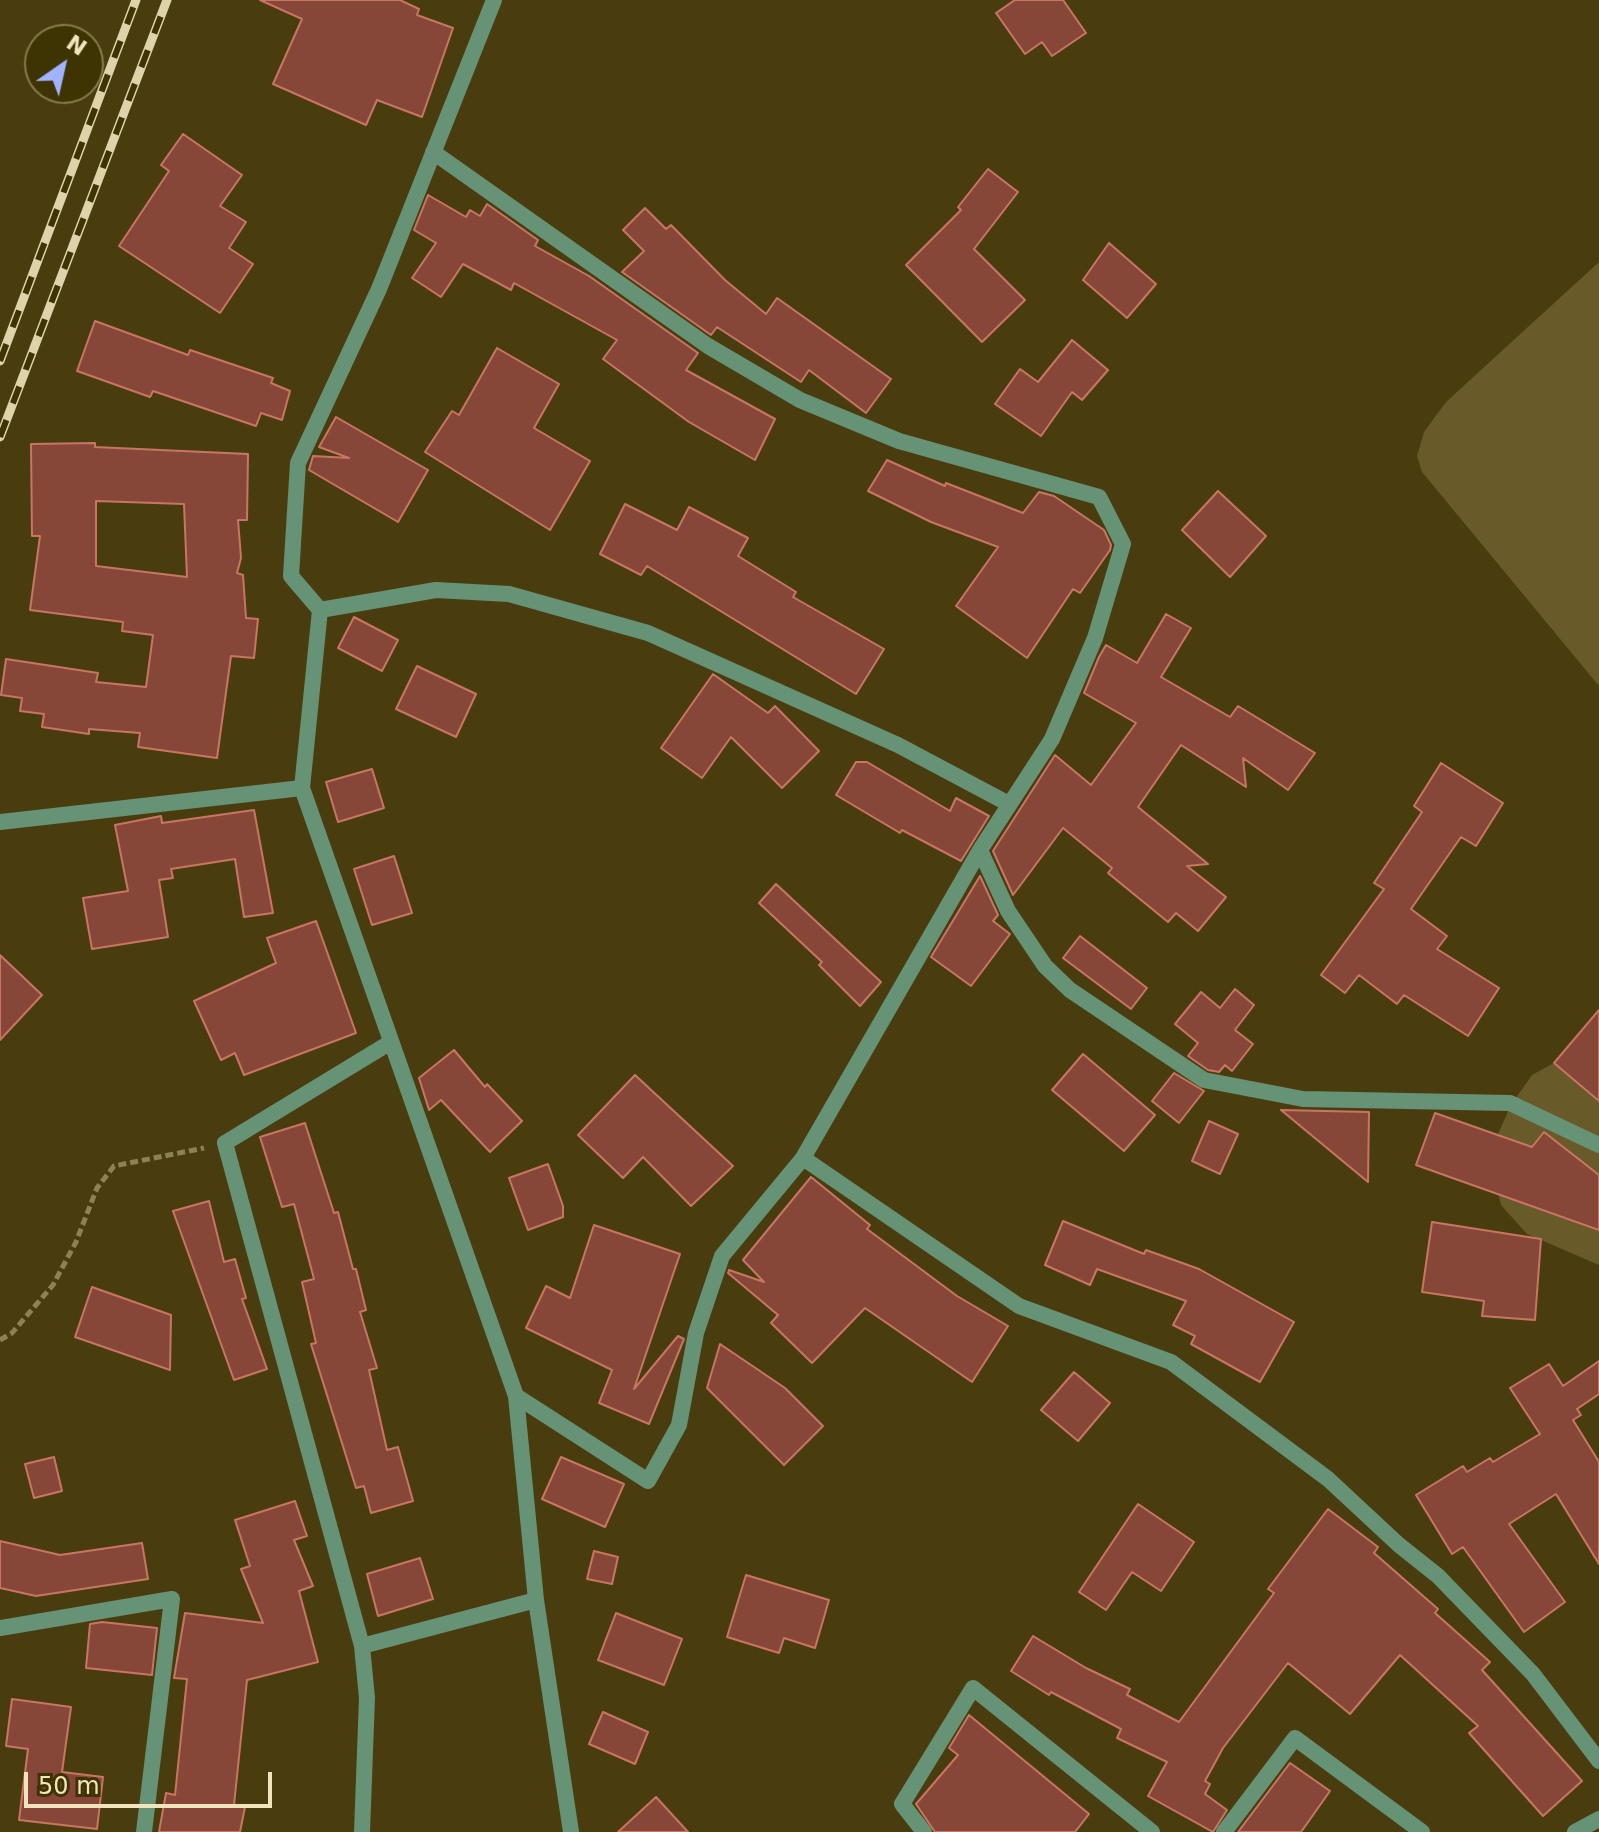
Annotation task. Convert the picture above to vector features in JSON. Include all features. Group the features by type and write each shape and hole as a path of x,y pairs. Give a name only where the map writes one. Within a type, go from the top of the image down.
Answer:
{"street":[{"path":"494,0 379,289 298,463 291,576 320,610 302,788 516,1396 536,1600 571,1832"},
{"path":"433,152 708,346 800,400 899,441 1099,497 1123,544 1095,638 1052,739 980,850 803,1158 722,1256 696,1333 679,1425 648,1481 516,1396"},
{"path":"320,610 436,590 509,594 634,629 898,745 1009,804"},
{"path":"0,822 302,788"},
{"path":"980,850 1008,911 1045,966 1070,990 1204,1080 1303,1099 1510,1103 1599,1145"},
{"path":"362,1832 367,1698 362,1646 225,1143 391,1042"},
{"path":"803,1158 1019,1306 1171,1362 1328,1479 1399,1545 1438,1576 1533,1674 1599,1761"},
{"path":"0,1628 172,1599 144,1832"},
{"path":"362,1646 536,1600"},
{"path":"924,1832 902,1804 973,1688 1152,1832"},
{"path":"1224,1832 1295,1738 1422,1832"},
{"path":"1575,1832 1599,1819"}],"path":[{"path":"0,1340 12,1333 53,1285 76,1242 97,1188 114,1166 225,1143"}],"shaded area":[{"path":"1599,262 1599,686 1422,472 1417,456 1424,432 1446,402"},
{"path":"1599,1025 1599,1265 1527,1234 1501,1205 1489,1154 1511,1105 1532,1075 1554,1063"}],"building":[{"path":"260,0 400,0 419,9 417,15 453,28 422,117 377,100 366,125 273,84 302,19"},
{"path":"1015,0 1063,0 1086,33 1052,56 1042,42 1025,54 996,13"},
{"path":"183,134 242,175 220,206 246,222 229,248 253,264 220,313 119,246 169,171 161,165"},
{"path":"988,169 1018,192 974,249 1025,300 982,342 906,265 961,210 958,207"},
{"path":"428,195 466,217 470,210 480,216 487,204 538,240 535,246 589,276 698,353 686,370 775,419 755,460 689,422 603,359 617,340 514,283 511,290 463,264 441,297 412,278 436,243 414,230"},
{"path":"645,208 666,229 671,225 725,280 766,314 777,298 891,379 866,413 809,370 801,382 717,327 711,335 622,272 644,251 623,230"},
{"path":"1109,243 1156,284 1127,318 1083,280"},
{"path":"95,321 188,355 190,350 273,378 271,383 290,391 282,420 261,413 256,426 153,391 150,397 77,371"},
{"path":"1072,340 1108,370 1082,400 1072,392 1041,436 995,404 1020,369 1038,382"},
{"path":"497,348 559,384 534,428 590,461 550,530 425,452 452,411 459,415"},
{"path":"336,417 428,470 398,522 309,470 313,456 349,458 319,447"},
{"path":"95,443 95,447 248,454 247,520 238,520 241,558 237,573 243,575 246,618 258,619 254,658 231,656 217,758 138,747 140,733 89,729 89,734 42,727 44,714 20,711 22,698 1,695 6,659 98,673 96,682 146,687 153,635 122,631 123,622 30,610 40,536 32,536 31,444","holes":["96,501 184,504 187,577 96,566"]},
{"path":"887,460 945,486 946,483 1023,513 1039,492 1054,496 1104,530 1110,550 1080,593 1073,589 1027,658 956,606 998,547 931,522 868,491"},
{"path":"1218,491 1266,536 1230,577 1182,530"},
{"path":"625,504 677,530 689,507 748,538 738,556 796,592 793,597 884,649 856,694 647,566 641,575 600,554"},
{"path":"1166,614 1191,628 1161,677 1230,717 1238,706 1315,753 1288,790 1243,758 1246,787 1181,745 1138,807 1208,864 1187,866 1226,897 1198,931 1176,913 1168,922 1108,873 1112,868 1063,828 1013,895 993,851 1055,755 1091,785 1136,723 1084,693 1099,657 1106,645 1137,663"},
{"path":"354,617 398,640 382,671 338,648"},
{"path":"417,666 476,694 456,737 396,709"},
{"path":"713,674 768,713 775,706 819,751 782,788 731,737 702,778 661,748"},
{"path":"856,762 867,762 950,811 956,798 989,816 961,861 902,830 900,833 836,795"},
{"path":"1441,763 1503,803 1476,846 1461,837 1411,909 1447,936 1437,949 1499,988 1468,1036 1404,995 1397,1004 1359,975 1345,993 1321,975 1384,889 1374,883 1422,812 1414,806"},
{"path":"372,769 384,808 338,822 326,782"},
{"path":"254,810 273,913 244,917 235,859 171,869 173,878 159,880 168,937 92,949 83,898 128,891 115,825 161,816 162,823"},
{"path":"394,856 412,913 372,925 354,869"},
{"path":"980,876 998,915 993,921 1010,934 971,986 931,957"},
{"path":"776,884 881,982 860,1006 819,965 822,962 759,903"},
{"path":"316,921 356,1033 244,1075 235,1053 221,1060 194,1001 276,963 267,938"},
{"path":"1080,936 1147,988 1131,1009 1063,958"},
{"path":"0,955 42,995 0,1040"},
{"path":"1235,989 1254,1005 1235,1030 1253,1044 1232,1071 1225,1065 1219,1072 1208,1070 1188,1056 1198,1043 1175,1024 1201,992 1220,1008"},
{"path":"1599,1010 1599,1101 1554,1063"},
{"path":"454,1050 485,1087 487,1084 522,1121 490,1152 441,1100 429,1110 419,1078"},
{"path":"1083,1054 1155,1115 1124,1151 1052,1090"},
{"path":"1174,1073 1204,1091 1179,1123 1152,1101"},
{"path":"635,1075 733,1166 691,1206 643,1157 623,1178 578,1135"},
{"path":"1281,1110 1369,1112 1368,1182"},
{"path":"1435,1113 1532,1147 1544,1132 1599,1175 1599,1230 1416,1165"},
{"path":"1209,1121 1238,1134 1220,1174 1192,1161"},
{"path":"305,1123 334,1213 338,1212 353,1269 356,1269 366,1310 360,1312 377,1368 369,1370 387,1450 398,1447 413,1501 371,1513 364,1486 356,1488 311,1344 316,1343 302,1282 314,1279 294,1204 282,1207 260,1137"},
{"path":"548,1164 563,1206 563,1217 528,1230 509,1178"},
{"path":"811,1177 870,1225 867,1229 957,1296 1008,1326 972,1382 865,1308 812,1363 771,1323 778,1315 728,1273 729,1270 764,1282 743,1260"},
{"path":"209,1201 224,1262 235,1259 246,1298 242,1299 267,1369 234,1380 173,1211"},
{"path":"1063,1221 1144,1254 1146,1250 1199,1269 1294,1322 1260,1382 1191,1344 1195,1336 1173,1325 1186,1301 1097,1269 1090,1285 1045,1265"},
{"path":"1432,1222 1541,1239 1535,1320 1482,1316 1484,1301 1422,1292"},
{"path":"594,1225 680,1254 634,1389 678,1336 684,1339 649,1424 599,1403 612,1370 526,1328 546,1286 570,1298"},
{"path":"92,1287 171,1315 170,1370 75,1337"},
{"path":"720,1344 785,1388 823,1426 784,1465 707,1388"},
{"path":"1599,1361 1599,1394 1577,1409 1581,1415 1573,1420 1599,1462 1599,1564 1556,1494 1509,1524 1565,1602 1524,1632 1463,1547 1452,1554 1416,1495 1463,1466 1467,1472 1490,1458 1493,1462 1540,1434 1510,1388 1549,1364 1563,1386"},
{"path":"1074,1372 1110,1403 1078,1441 1041,1410"},
{"path":"54,1457 62,1491 34,1498 25,1464"},
{"path":"561,1457 624,1484 605,1527 542,1499"},
{"path":"295,1501 307,1536 294,1540 313,1586 299,1591 318,1662 247,1680 234,1805 245,1807 240,1832 159,1832 166,1793 175,1795 187,1679 174,1678 185,1613 263,1623 241,1569 250,1566 235,1520"},
{"path":"1138,1504 1194,1542 1161,1591 1132,1572 1106,1610 1079,1592"},
{"path":"1328,1509 1378,1547 1374,1553 1438,1609 1435,1613 1490,1662 1482,1670 1582,1781 1543,1816 1469,1733 1478,1726 1400,1655 1350,1714 1288,1663 1223,1748 1205,1781 1210,1784 1205,1794 1227,1810 1213,1832 1148,1796 1167,1762 1117,1738 1121,1729 1051,1692 1049,1695 1011,1671 1033,1636 1086,1668 1130,1689 1127,1695 1179,1722 1274,1593 1268,1589"},
{"path":"0,1541 60,1555 142,1543 148,1579 36,1596 0,1588"},
{"path":"594,1551 618,1557 612,1584 587,1579"},
{"path":"420,1558 433,1599 378,1616 367,1574"},
{"path":"746,1575 829,1600 815,1648 784,1638 779,1653 727,1637"},
{"path":"616,1613 682,1639 664,1685 598,1660"},
{"path":"102,1622 157,1628 152,1675 86,1668 90,1624"},
{"path":"12,1699 71,1707 62,1772 103,1777 97,1829 19,1820 28,1749 6,1746"},
{"path":"603,1712 648,1732 635,1764 589,1744"},
{"path":"969,1715 1089,1814 1075,1832 935,1832 916,1804 958,1755 949,1748"},
{"path":"1290,1763 1330,1791 1301,1832 1238,1832"},
{"path":"656,1797 688,1832 618,1832"}],"railway":[{"path":"0,361 136,0"},
{"path":"0,437 167,0"}]}
